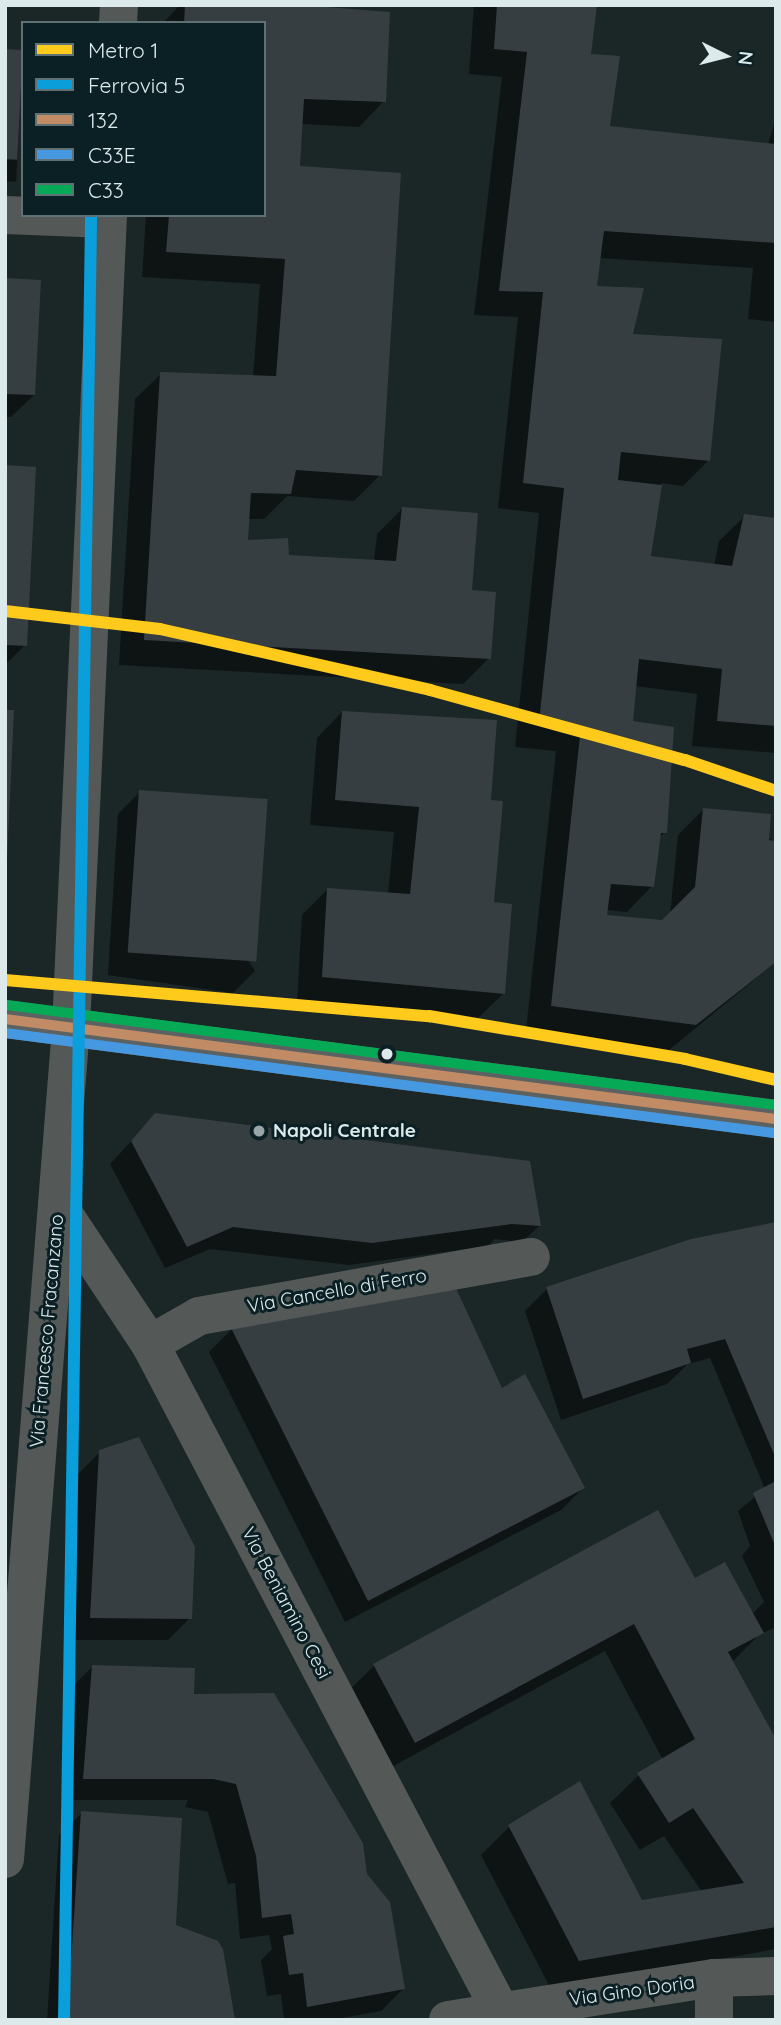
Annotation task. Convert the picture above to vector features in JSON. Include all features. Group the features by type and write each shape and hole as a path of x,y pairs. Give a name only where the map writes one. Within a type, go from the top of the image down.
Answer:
{"main road":[{"path":"5,1019 776,1119"}],"street":[{"name":"Via Francesco Fracanzano","path":"5,1859 71,1027 107,217"},
{"name":"Via Beniamino Cesi","path":"57,1204 150,1344 500,2010"},
{"name":"Via Cancello di Ferro","path":"150,1344 199,1316 531,1257"},
{"name":"Via Gino Doria","path":"448,2020 714,1978 776,1976"},
{"path":"714,1978 714,2020"}],"building":[{"path":"185,5 301,5 390,12 386,102 304,99 300,166 401,173 382,476 296,470 291,494 251,493 248,540 288,538 289,555 396,561 402,507 478,513 472,590 496,592 491,659 144,640 160,372 276,376 285,259 166,252 169,217 266,217 266,21 184,21"},
{"path":"497,5 597,5 591,54 620,56 610,126 776,144 776,243 604,231 597,286 644,288 633,334 722,339 710,461 621,452 618,480 662,485 651,556 732,566 744,514 776,518 776,726 717,721 722,669 639,659 633,721 674,727 667,833 661,833 654,887 611,884 607,915 662,920 695,887 703,808 771,814 769,840 776,841 776,962 696,1025 551,1006 581,726 539,722 564,488 523,483 543,292 499,291 527,52 494,49"},
{"path":"5,49 21,50 17,160 5,159"},
{"path":"5,278 41,280 35,395 5,394"},
{"path":"5,465 36,467 27,646 5,645"},
{"path":"5,710 14,710 7,860 5,860"},
{"path":"342,711 497,720 491,800 503,801 494,902 512,904 505,994 322,977 327,888 410,894 419,807 335,800"},
{"path":"139,790 268,799 256,962 128,953"},
{"path":"155,1113 530,1161 541,1226 512,1224 372,1243 233,1227 187,1247 131,1141"},
{"path":"776,1222 776,1459 725,1339 687,1349 691,1363 583,1399 546,1287 691,1239"},
{"path":"455,1286 502,1388 525,1374 585,1488 368,1601 231,1328"},
{"path":"139,1437 195,1547 192,1619 90,1618 99,1450"},
{"path":"776,1481 776,1548 753,1493"},
{"path":"658,1510 695,1578 725,1562 764,1633 728,1652 776,1739 776,1927 579,1961 508,1825 580,1781 642,1900 744,1883 693,1808 669,1823 637,1773 695,1739 634,1624 415,1743 373,1664"},
{"path":"92,1665 195,1668 194,1694 274,1693 363,1843 367,1874 390,1902 405,1989 307,2007 303,1973 289,1975 283,1936 294,1934 291,1914 262,1918 256,1856 236,1784 213,1779 83,1779"},
{"path":"81,1811 182,1818 176,1925 218,1941 223,1949 235,2020 67,2020"}],"metro line":[{"name":"1","path":"5,611 160,629 430,690 685,760 776,791"},
{"name":"1","path":"5,980 429,1016 685,1059 776,1080"}],"rail line":[{"name":"5","path":"64,2020 91,217"}],"transit line":[{"name":"C33","path":"7,1005 776,1105"},
{"name":"132","path":"5,1019 776,1119"},
{"name":"C33E","path":"5,1033 774,1133"}],"place":[{"name":"Napoli Centrale","path":"259,1131"}]}
